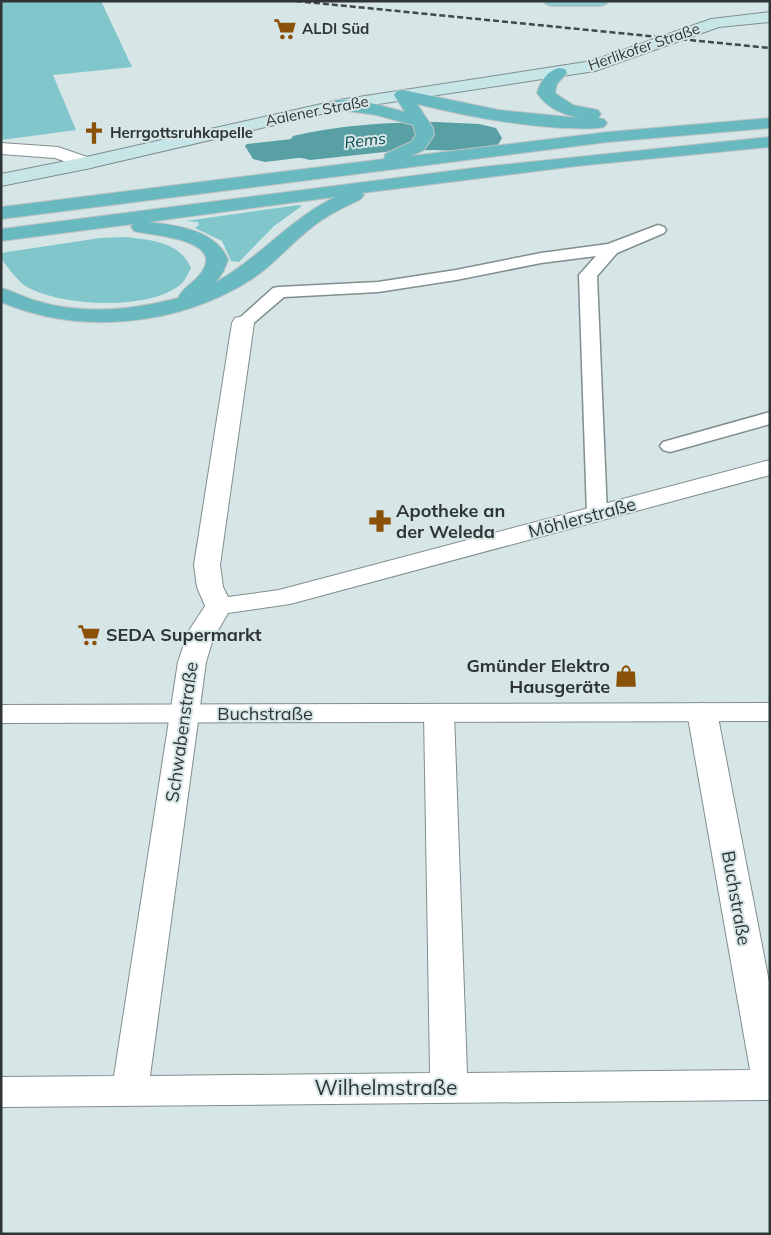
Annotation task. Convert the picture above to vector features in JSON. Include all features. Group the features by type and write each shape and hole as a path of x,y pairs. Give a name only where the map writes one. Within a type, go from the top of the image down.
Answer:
{"highway":[{"path":"559,73 548,83 546,88 546,93 550,100 570,109 621,118 666,122"},
{"path":"358,168 394,158 423,142 425,134 420,122 403,95"},
{"path":"403,95 464,111 531,122 587,124 770,122"},
{"path":"339,105 376,110 420,122"},
{"path":"1,213 608,137 770,122"},
{"path":"1,236 228,207 380,184 597,158 770,142"},
{"path":"1,294 34,308 82,315 128,314 175,305 203,297 227,286 246,274 302,225 324,210 380,184"},
{"path":"87,225 165,229 201,240 211,248 216,257 216,266 208,280 196,292 175,305"}],"main road":[{"path":"551,1 601,1"},
{"name":"Herlikofer Straße","path":"459,88 559,73 604,63 717,22 770,17"},
{"name":"Aalener Straße","path":"1,180 86,163 339,105 459,88"}],"street":[{"path":"1,148 58,153 86,163"},
{"path":"219,606 210,587 208,565 243,323"},
{"name":"Möhlerstraße","path":"219,606 280,598 770,467"},
{"name":"Schwabenstraße","path":"130,1090 195,646 206,623 219,606"},
{"name":"Buchstraße","path":"702,712 770,1084"},
{"name":"Buchstraße","path":"1,714 770,712"},
{"path":"439,713 449,1088"},
{"name":"Wilhelmstraße","path":"1,1092 770,1084"}],"lane":[{"path":"243,323 279,292 378,287 541,258 611,249 658,230"},
{"path":"597,514 588,275 611,249"},
{"path":"670,446 770,418"}],"shaded area":[{"path":"1,1 101,1 132,67 53,75 76,130 1,140"},
{"path":"302,206 274,226 239,262 231,261 222,241 195,228 199,225 198,222 186,221"},
{"path":"126,237 155,241 180,253 191,268 183,282 169,292 151,298 129,302 81,302 59,298 24,285 1,259 1,253 100,238"}],"water":[{"path":"399,127 407,131 406,139 395,146 265,162 253,159 245,146 247,144"}],"waterway":[{"name":"Rems","path":"310,146 415,136 479,138"}],"railway":[{"path":"296,1 770,48"}],"place":[{"name":"ALDI Süd","path":"285,29"},
{"name":"Herrgottsruhkapelle","path":"94,133"},
{"name":"Apotheke an der Weleda","path":"380,521"},
{"name":"SEDA Supermarkt","path":"89,635"},
{"name":"Gmünder Elektro Hausgeräte","path":"626,676"}]}
